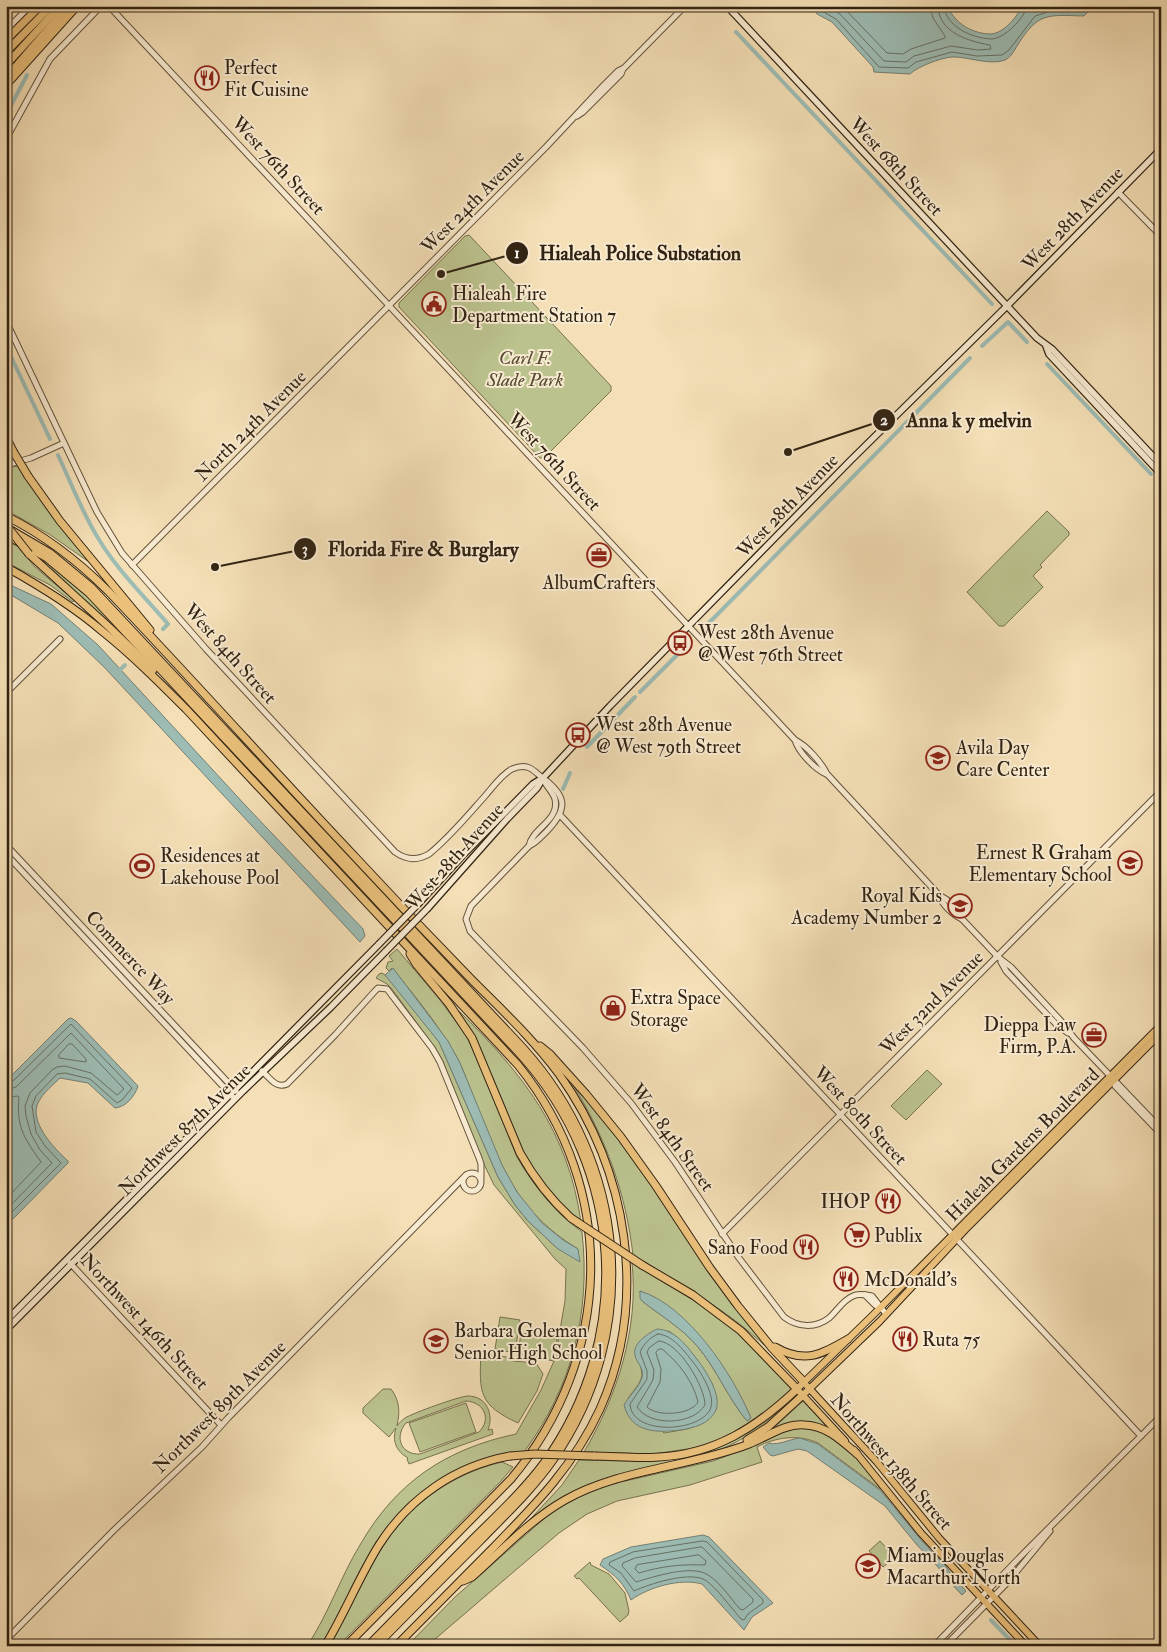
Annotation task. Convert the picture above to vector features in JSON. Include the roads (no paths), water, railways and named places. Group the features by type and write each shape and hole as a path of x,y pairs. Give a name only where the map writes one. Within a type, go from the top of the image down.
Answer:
{"highway":[{"path":"6,40 40,6"},
{"path":"6,52 52,6"},
{"path":"6,65 60,6"},
{"path":"6,85 8,76 68,6"},
{"path":"6,89 8,76 77,6"},
{"path":"6,437 28,476 60,521 140,616 169,656"},
{"path":"6,516 44,538 81,566 108,591 367,870 531,1040 561,1078 579,1106 597,1141 609,1171 619,1204 625,1239 627,1286 619,1352 606,1393 592,1425 578,1451 547,1492 396,1646"},
{"path":"6,526 28,554 127,643 164,682 186,709"},
{"path":"6,526 54,556 95,590 523,1048 546,1076 566,1106 583,1138 596,1172 603,1196 610,1238 611,1294 607,1329 601,1356 578,1419 553,1460 526,1495 376,1646"},
{"path":"6,535 47,558 89,593 520,1054 542,1080 564,1114 579,1144 592,1180 599,1206 605,1248 604,1304 599,1339 593,1362 574,1412 547,1458 520,1492 368,1646"},
{"path":"6,568 57,598 91,622 130,655 186,709 518,1065 536,1088 552,1115 570,1154 584,1199 590,1242 590,1294 584,1332 573,1372 557,1409 534,1449 504,1485 346,1646"},
{"path":"325,1646 379,1547 407,1510 420,1497 458,1473 480,1464 510,1456 535,1454 659,1457 702,1450 732,1438 756,1425 797,1389 742,1331 693,1296 570,1218 541,1188 520,1153 472,1038 416,964 404,943"},
{"path":"531,1040 547,1051 610,1123 656,1186 714,1274 768,1343 804,1382"},
{"path":"768,1343 790,1354 808,1356 826,1352 848,1340"},
{"path":"734,1448 768,1427 803,1396"},
{"path":"458,1584 472,1577 549,1510 577,1493 613,1480 702,1459 747,1445 787,1427 804,1425 814,1426 832,1434 857,1454"}],"main road":[{"name":"West 68th Street","path":"727,6 1007,306 1046,346 1052,349 1161,465"},
{"name":"West 28th Avenue","path":"386,951 428,908 537,788 543,778 610,706 870,440 1007,306 1161,149"},
{"name":"West 68th Street","path":"1046,346 1049,354 1161,474"},
{"name":"West 28th Avenue","path":"379,944 527,790 543,778"},
{"name":"Northwest 87th Avenue","path":"6,1321 183,1152 278,1046 379,944"},
{"name":"Northwest 87th Avenue","path":"6,1330 69,1262 235,1094 331,1007 386,951"},
{"name":"Hialeah Gardens Boulevard","path":"797,1389 955,1237 1112,1078 1161,1025"},
{"name":"Hialeah Gardens Boulevard","path":"1112,1078 1161,1033"},
{"path":"262,1071 264,1064 278,1046"},
{"name":"Hialeah Gardens Boulevard","path":"803,1396 886,1314 955,1237"},
{"name":"Northwest 138th Street","path":"804,1382 871,1456 938,1538 1040,1646"},
{"name":"Northwest 138th Street","path":"797,1389 857,1454 921,1533 1026,1646"},
{"path":"902,1509 910,1504"}],"street":[{"path":"6,30 30,6"},
{"path":"6,139 50,59 100,6"},
{"name":"West 76th Street","path":"109,6 795,740 800,742 823,766 827,774 939,895 941,901 956,916 962,919 998,957 1006,971 1031,998 1056,1024 1074,1038 1161,1129"},
{"name":"West 24th Avenue","path":"389,306 575,117 583,112 621,74 624,68 685,6"},
{"path":"1118,192 1161,236"},
{"name":"North 24th Avenue","path":"132,565 389,306"},
{"name":"West 84th Street","path":"6,321 101,520 114,542 210,654 394,851 408,859"},
{"path":"6,464 31,458 64,442"},
{"path":"6,693 60,639"},
{"name":"West 28th Avenue","path":"408,859 419,859 431,853 498,780 511,770 518,767 528,768 543,778"},
{"path":"530,846 548,830 560,815 562,804 558,793 543,778"},
{"path":"530,846 530,840 550,819 555,810 554,797 543,778"},
{"name":"West 32nd Avenue","path":"722,1234 1161,791"},
{"name":"West 80th Street","path":"560,815 1141,1436"},
{"name":"Commerce Way","path":"6,845 235,1094"},
{"name":"West 84th Street","path":"530,846 472,904 467,915 468,927 473,935 588,1053 631,1103 675,1162 722,1234 784,1316 794,1323 806,1326 820,1323 852,1296 858,1294 872,1296 879,1302 880,1308 886,1314"},
{"name":"Commerce Way","path":"6,854 235,1094"},
{"path":"262,1071 275,1084 282,1086 286,1084 336,1034 375,991 383,987 387,989 432,1048 440,1062 481,1164 482,1183 480,1188 475,1191 460,1188 452,1190"},
{"name":"West 76th Street","path":"1112,1078 1115,1086 1161,1134"},
{"path":"1136,1109 1139,1109 1153,1121"},
{"name":"Northwest 89th Avenue","path":"6,1640 114,1530 202,1448 218,1431 221,1425 452,1190 478,1166 479,1158"},
{"path":"467,1190 463,1183 468,1174 477,1174 481,1178"},
{"name":"Northwest 146th Street","path":"69,1262 221,1425"},
{"path":"934,1646 1161,1416"},
{"path":"945,1646 1034,1552 1059,1518"}],"water":[{"path":"811,6 948,6 955,18 965,27 985,34 991,34 1001,31 1010,24 1022,6 1094,6 1084,16 1061,15 1038,21 1024,35 1011,56 1005,60 992,62 952,57 924,65 910,74 874,72 873,67 832,22 817,14"},
{"path":"6,583 51,604 98,645 246,806 363,929 365,936 360,942 104,667 58,623 6,592"},
{"path":"393,968 448,1041 460,1063 502,1165 517,1192 542,1223 578,1249 580,1262 558,1249 528,1221 515,1205 498,1177 439,1042 385,975"},
{"path":"71,1018 138,1086 130,1100 123,1106 115,1108 88,1083 60,1078 43,1095 36,1109 39,1126 68,1163 9,1223 6,1223 6,1081"},
{"path":"640,1291 658,1299 675,1311 706,1343 733,1382 751,1418 747,1421 740,1412 711,1365 692,1340 642,1301"},
{"path":"657,1329 675,1335 684,1343 712,1382 717,1397 716,1410 710,1419 701,1425 680,1430 654,1431 639,1426 627,1414 624,1405 639,1385 643,1374 635,1355 636,1346 642,1339"},
{"path":"800,1438 818,1444 881,1491 966,1591 962,1595 885,1506 807,1451 798,1449 773,1456 763,1447 769,1443 776,1444"},
{"path":"703,1535 709,1537 773,1603 752,1617 744,1630 702,1584 684,1582 665,1585 647,1591 631,1600 618,1580 600,1565 603,1559 631,1547"}],"waterway":[{"path":"736,32 992,304"},
{"path":"6,115 27,75"},
{"path":"982,346 1008,322 1027,342"},
{"path":"6,346 50,439"},
{"path":"702,630 970,358"},
{"path":"1047,364 1151,474"},
{"path":"58,455 82,508 105,550 168,624 163,629"},
{"path":"640,692 691,641"},
{"path":"118,672 125,665"},
{"path":"587,747 635,697"},
{"path":"563,789 570,773"},
{"path":"991,1620 1016,1646"}],"place":[{"name":"Perfect Fit Cuisine","path":"207,78"},
{"name":"Hialeah Police Substation","path":"441,274"},
{"name":"Hialeah Fire Department Station 7","path":"434,304"},
{"name":"Anna k y melvin","path":"788,452"},
{"name":"AlbumCrafters","path":"599,555"},
{"name":"Florida Fire & Burglary","path":"215,567"},
{"name":"West 28th Avenue @ West 76th Street","path":"680,643"},
{"name":"West 28th Avenue @ West 79th Street","path":"578,735"},
{"name":"Avila Day Care Center","path":"938,758"},
{"name":"Ernest R Graham Elementary School","path":"1130,863"},
{"name":"Residences at Lakehouse Pool","path":"142,866"},
{"name":"Royal Kids Academy Number 2","path":"960,906"},
{"name":"Extra Space Storage","path":"613,1008"},
{"name":"Dieppa Law Firm, P.A.","path":"1094,1035"},
{"name":"IHOP","path":"888,1201"},
{"name":"Publix","path":"857,1235"},
{"name":"Sano Food","path":"806,1247"},
{"name":"McDonald's","path":"846,1279"},
{"name":"Ruta 75","path":"905,1339"},
{"name":"Barbara Goleman Senior High School","path":"436,1341"},
{"name":"Miami Douglas Macarthur North","path":"868,1566"}],"park label":[{"name":"Carl F. Slade Park","path":"525,368"}]}
